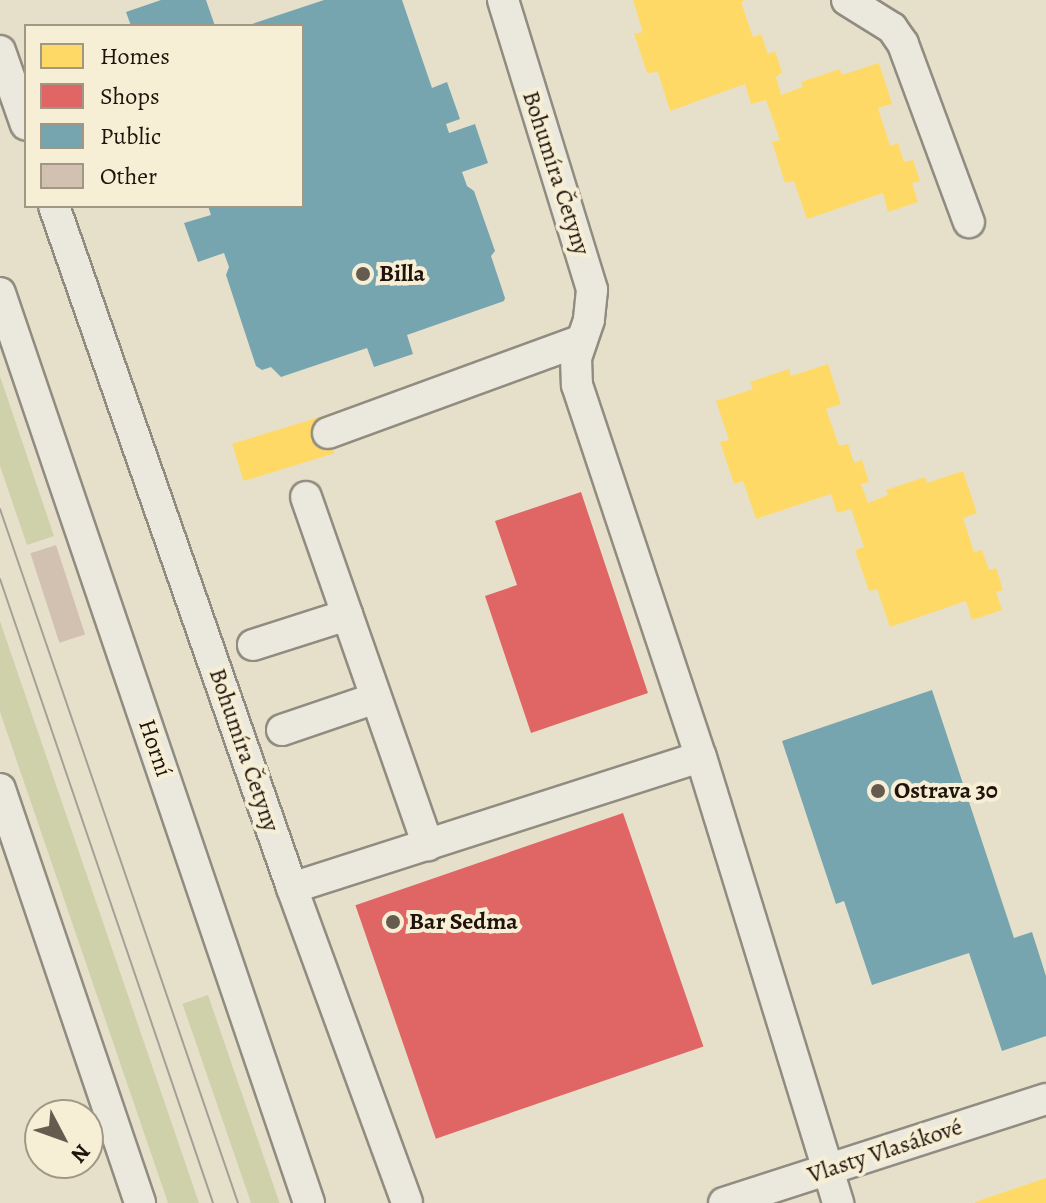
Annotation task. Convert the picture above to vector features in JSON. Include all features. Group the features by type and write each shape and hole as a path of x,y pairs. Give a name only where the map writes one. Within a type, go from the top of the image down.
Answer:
{"street":[{"name":"Bohumíra Četyny","path":"503,0 592,290 592,305 576,358 577,385 701,757 838,1203"},
{"path":"847,0 892,28 903,44 969,222"},
{"path":"0,51 24,119"},
{"name":"Bohumíra Četyny","path":"55,208 292,888 407,1202"},
{"name":"Horní","path":"0,293 309,1203"},
{"path":"328,433 582,340"},
{"path":"306,497 428,845"},
{"path":"253,645 347,615"},
{"path":"282,730 376,698"},
{"path":"292,888 701,757"},
{"path":"0,789 140,1203"},
{"name":"Vlasty Vlasákové","path":"724,1203 1046,1099"}],"green space":[{"path":"0,376 54,536 27,545 0,466"},
{"path":"0,621 199,1203 168,1203 0,712"},
{"path":"208,995 280,1203 251,1203 182,1004"}],"building: Homes":[{"path":"633,0 746,0 741,2 753,37 761,34 768,54 775,51 782,72 776,77 781,95 803,87 801,82 840,69 842,75 879,63 892,104 878,108 890,146 898,143 904,162 913,160 920,181 912,183 918,202 888,212 883,193 807,219 794,181 785,183 772,142 780,140 766,100 751,104 745,84 670,111 658,72 647,73 634,33 641,33 642,29"},
{"path":"828,364 841,404 826,409 839,446 848,444 854,463 862,460 869,482 861,484 868,503 888,495 886,490 925,477 927,483 963,471 977,513 963,518 974,552 982,550 989,570 996,568 1003,590 996,592 1002,610 972,620 966,601 890,627 877,589 869,591 855,550 864,547 851,509 837,513 831,494 756,519 743,481 734,484 720,442 729,440 716,401 753,389 750,382 789,369 791,376"},
{"path":"323,416 334,453 244,481 232,444"},
{"path":"1046,1178 1046,1203 975,1203 975,1202"}],"building: Shops":[{"path":"581,492 648,693 531,733 485,596 517,585 495,521"},
{"path":"623,813 703,1047 436,1139 355,905"}],"building: Public":[{"path":"161,0 206,0 214,24 130,24 126,12"},
{"path":"324,0 402,0 432,88 447,82 460,119 446,124 449,133 475,124 488,163 462,172 467,186 474,191 495,251 491,256 504,301 407,335 413,354 374,367 367,348 281,377 271,367 262,370 256,366 226,275 229,267 224,253 198,262 184,223 211,215 209,208 304,208 304,24 252,24"},
{"path":"932,690 1014,938 1032,932 1046,976 1046,1036 1002,1051 969,953 872,985 844,901 836,904 782,741"}],"building: Other":[{"path":"56,545 85,634 59,643 30,553"}],"tram line":[{"path":"0,509 238,1203"},
{"path":"0,579 213,1203"}],"place":[{"name":"Billa","path":"363,274"},
{"name":"Ostrava 30","path":"878,791"},
{"name":"Bar Sedma","path":"393,922"}]}
